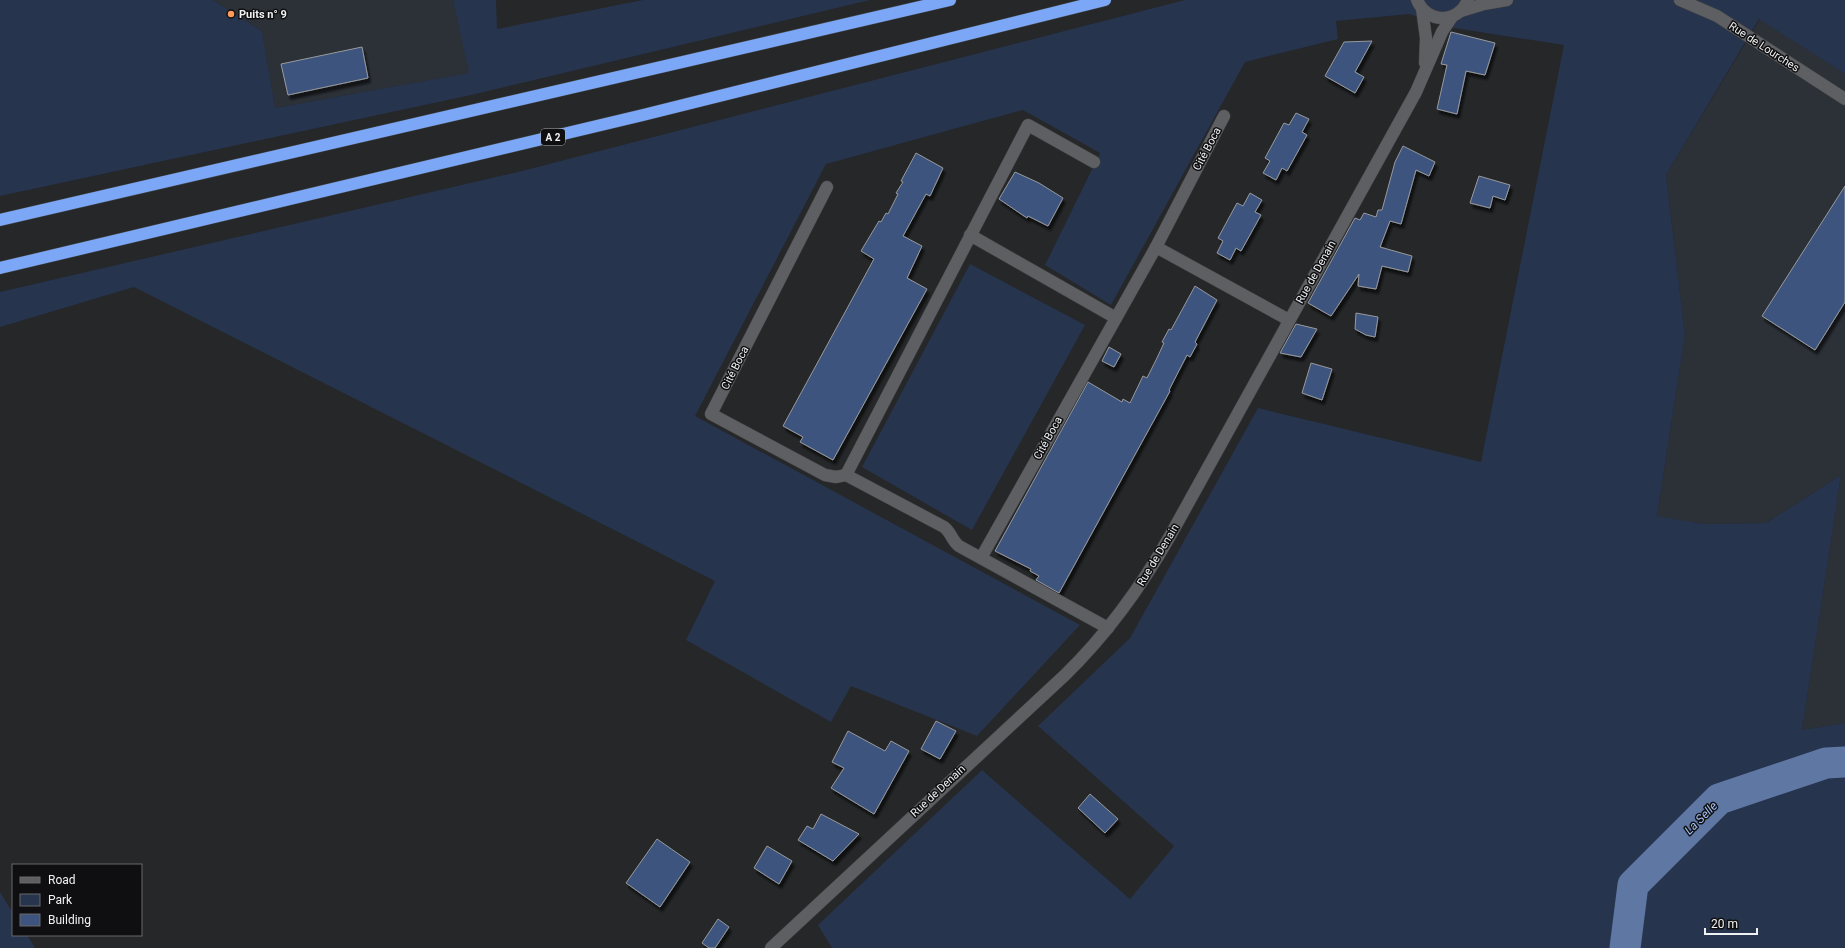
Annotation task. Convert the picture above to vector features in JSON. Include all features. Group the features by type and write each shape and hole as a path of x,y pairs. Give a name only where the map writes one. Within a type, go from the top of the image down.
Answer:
{"highway":[{"path":"0,220 950,0"},
{"name":"A 2","path":"0,268 643,115 1104,0"}],"street":[{"name":"Rue de Denain","path":"771,948 1077,663 1108,628 1142,582 1161,552 1416,92 1442,32 1468,0"},
{"path":"1420,5 1428,15 1436,18 1457,14 1484,4 1507,0"},
{"name":"Rue de Lourches","path":"1680,0 1717,16 1845,99"},
{"name":"Rue de Denain","path":"1420,5 1426,38 1424,71"},
{"name":"Cité Boca","path":"981,558 1156,247 1224,116"},
{"path":"846,475 1028,125 1094,162"},
{"name":"Cité Boca","path":"827,187 711,414 826,475 836,477 846,475 944,527 948,530 955,543 1108,628"},
{"path":"970,235 1116,318"},
{"path":"1156,247 1289,320"}],"shaded area":[{"path":"213,0 453,0 470,73 275,108 262,31"},
{"path":"1760,19 1845,74 1845,723 1802,730 1841,475 1766,523 1703,524 1657,517 1685,335 1666,175"}],"green space":[{"path":"0,0 213,0 262,31 275,108 469,73 453,0 496,0 497,29 643,0 870,0 471,95 0,196"},
{"path":"1185,0 1845,0 1845,74 1759,19 1666,175 1685,335 1657,516 1703,524 1766,523 1841,475 1802,730 1845,723 1845,948 832,948 818,925 982,770 1130,899 1174,846 1038,726 1130,638 1258,408 1481,462 1564,45 1454,28 1409,14 1336,21 1338,39 1245,62 1111,305 1045,265 1100,153 1023,110 826,164 695,416 1080,625 977,736 851,686 831,722 686,640 715,581 134,287 0,327 0,292 518,172"},
{"path":"970,264 1085,325 972,530 862,467"},
{"path":"0,892 12,911 12,936 28,936 35,948 0,948"}],"building":[{"path":"1451,32 1495,43 1485,75 1466,71 1457,114 1437,109 1447,65 1441,64"},
{"path":"1372,41 1355,72 1364,77 1355,93 1325,76 1344,42"},
{"path":"362,47 368,78 288,95 281,64"},
{"path":"1296,113 1309,119 1302,132 1307,135 1287,171 1282,168 1276,180 1263,173 1270,161 1265,158 1284,123 1289,125"},
{"path":"1403,146 1435,162 1429,176 1416,170 1401,224 1390,221 1380,247 1412,256 1408,272 1382,266 1376,289 1358,286 1359,274 1331,316 1308,303 1355,218 1360,220 1364,213 1376,217 1378,210 1382,210 1395,162"},
{"path":"916,153 943,168 930,196 926,194 903,236 922,246 907,278 927,289 833,460 800,442 803,437 783,426 874,259 861,251 879,221 881,222 886,213 888,214 898,194 896,193 903,182 901,181"},
{"path":"1015,172 1039,183 1063,198 1048,226 1028,216 1027,218 999,199"},
{"path":"1479,176 1510,185 1505,200 1493,196 1490,208 1470,203"},
{"path":"1845,186 1845,302 1815,350 1762,316"},
{"path":"1250,193 1262,200 1255,212 1261,215 1241,251 1236,248 1230,260 1217,253 1223,241 1218,238 1237,203 1243,206"},
{"path":"1195,286 1217,300 1195,342 1197,344 1190,357 1187,355 1169,390 1170,391 1059,593 1036,580 1039,576 1030,571 1031,569 995,551 1088,382 1122,402 1123,399 1130,403 1143,376 1147,378 1164,343 1162,342 1169,329 1171,330"},
{"path":"1356,313 1378,317 1375,337 1366,335 1355,329"},
{"path":"1296,324 1317,329 1301,357 1280,353"},
{"path":"1109,347 1121,354 1114,367 1102,361"},
{"path":"1311,363 1332,369 1322,400 1302,393"},
{"path":"936,721 956,731 940,759 921,749"},
{"path":"848,731 885,751 891,741 909,751 874,814 831,788 844,768 832,762"},
{"path":"1090,794 1118,819 1105,833 1078,808"},
{"path":"821,814 859,834 833,861 798,840 807,826 813,829"},
{"path":"657,839 690,862 660,907 626,883"},
{"path":"767,846 792,861 779,884 754,868"},
{"path":"718,919 729,927 715,948 709,948 702,943"}],"waterway":[{"name":"La Selle","path":"1625,948 1633,885 1719,799 1826,763 1845,762"}],"place":[{"name":"Puits n° 9","path":"231,14"}]}
